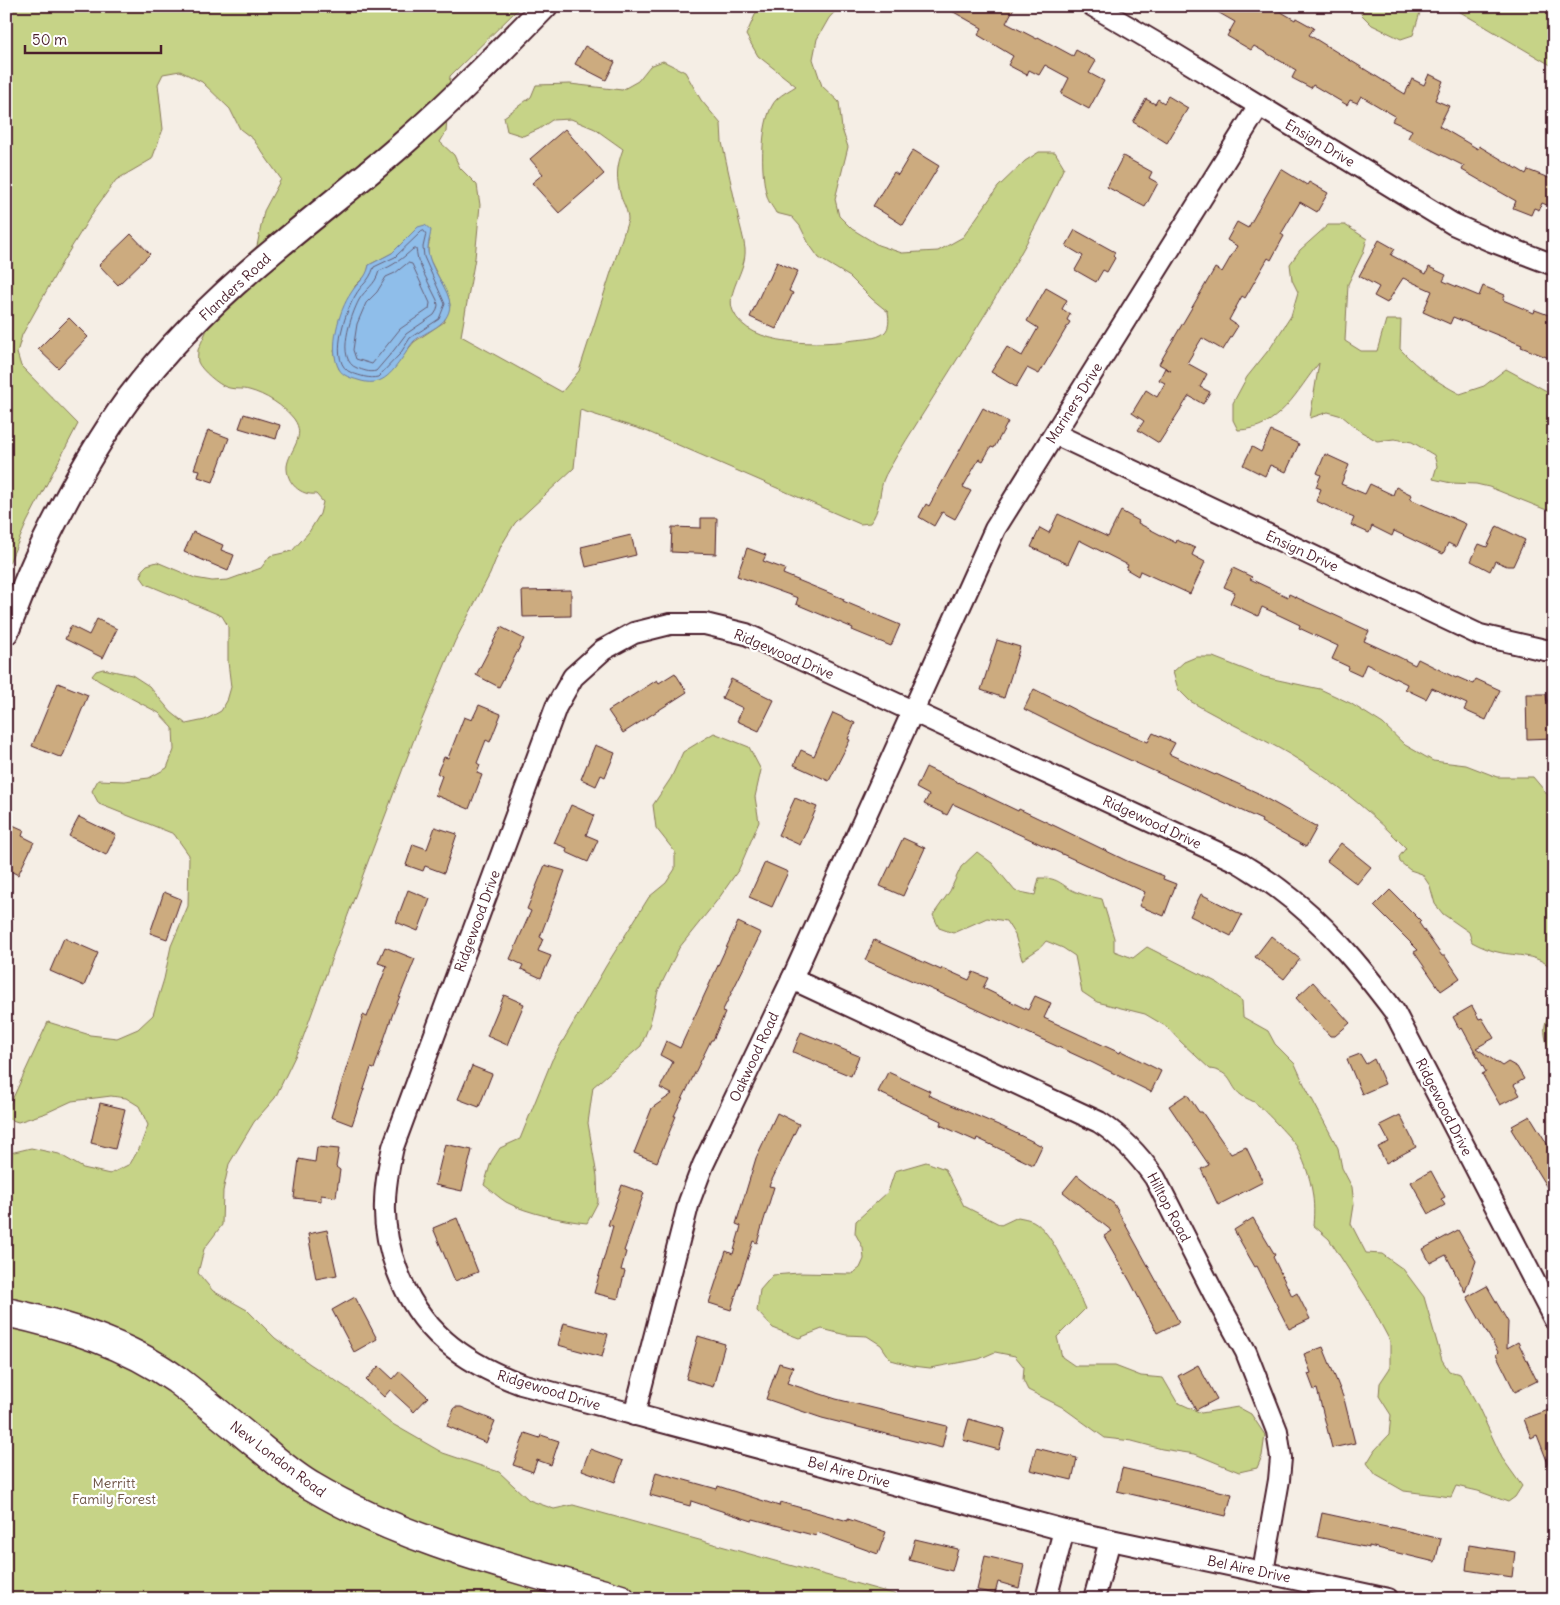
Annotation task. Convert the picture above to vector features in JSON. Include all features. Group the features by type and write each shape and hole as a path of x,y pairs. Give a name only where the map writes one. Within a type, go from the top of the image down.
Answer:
{"main road":[{"name":"New London Road","path":"6,1312 82,1332 134,1354 176,1379 276,1460 311,1486 346,1506 433,1541 621,1599"}],"street":[{"name":"Flanders Road","path":"6,632 41,548 90,458 129,399 166,353 214,305 272,252 407,140 474,78 545,6"},
{"name":"Ensign Drive","path":"1093,6 1453,224 1554,265"},
{"name":"Mariners Drive","path":"913,713 995,529 1259,106"},
{"name":"Ensign Drive","path":"1055,434 1480,635 1545,650 1554,650"},
{"name":"Ridgewood Drive","path":"634,1415 506,1379 475,1363 443,1340 429,1327 408,1298 393,1261 385,1222 386,1188 393,1147 556,707 573,677 603,650 634,633 670,624 705,624 746,634 1238,862 1280,889 1326,929 1361,967 1394,1011 1554,1319"},
{"name":"Oakwood Road","path":"634,1415 689,1202 703,1165 792,979 913,713"},
{"name":"Hilltop Road","path":"792,979 1099,1122 1116,1132 1144,1162 1155,1178 1215,1296 1246,1352 1277,1431 1281,1458 1279,1480 1263,1572"},
{"name":"Bel Aire Drive","path":"634,1415 1064,1530 1388,1599"},
{"path":"1046,1599 1064,1530"},
{"path":"1094,1599 1110,1540"}],"green space":[{"name":"Merritt Family Forest","path":"6,6 521,6 450,76 446,132 440,142 454,155 460,168 477,185 480,205 475,258 461,336 562,392 579,371 628,220 618,184 618,168 623,149 595,129 571,119 552,120 539,129 523,136 507,131 504,117 531,97 536,85 570,84 622,90 638,81 650,66 663,61 685,72 701,100 721,124 722,142 745,249 743,265 732,297 733,311 741,323 754,332 770,338 788,341 824,343 874,338 886,331 889,318 888,312 850,277 819,258 800,226 792,217 776,213 768,200 763,174 763,145 767,118 771,107 777,99 796,86 758,56 746,35 759,6 840,6 829,18 817,39 813,59 822,86 839,102 842,129 848,147 835,199 839,216 852,229 878,245 902,253 938,251 963,237 998,187 1025,161 1039,152 1055,152 1064,167 1046,205 985,315 887,472 877,508 870,523 860,524 646,431 580,410 574,468 515,523 501,546 490,574 455,641 416,734 300,1046 275,1098 254,1122 229,1164 223,1191 222,1225 204,1249 198,1273 213,1291 247,1310 275,1338 347,1388 389,1422 443,1453 499,1472 529,1500 554,1509 573,1505 912,1599 6,1599 6,1154 31,1148 59,1154 83,1168 110,1174 130,1164 140,1147 148,1125 139,1106 126,1098 111,1096 72,1101 46,1113 18,1122 6,1118 6,1113 48,1022 90,1035 117,1038 138,1029 153,1015 164,979 171,946 188,906 189,855 174,834 99,804 92,791 98,780 124,781 149,778 167,768 174,750 173,728 159,713 92,676 96,671 103,669 132,675 149,686 171,712 186,724 205,720 221,711 227,701 231,687 228,662 228,626 222,616 146,584 141,577 142,570 147,565 157,562 195,578 212,581 228,580 261,568 270,556 292,551 309,532 320,514 323,502 316,494 300,491 289,478 287,472 288,460 299,432 298,426 290,414 280,405 261,394 223,386 206,373 198,362 198,350 235,266 257,246 264,211 281,179 253,139 240,129 230,109 202,82 180,71 163,74 158,84 163,129 152,159 116,180 95,209 63,261 22,335 17,353 21,366 78,424 27,522 9,563 6,565","holes":["418,227 430,239 428,256 448,296 450,305 444,322 414,342 387,375 339,369 334,351 355,286 367,274 369,265 392,253"]},
{"path":"1361,6 1422,6 1413,35 1401,39 1372,25 1361,14"},
{"path":"1450,6 1554,6 1554,67"},
{"path":"1328,225 1345,225 1367,239 1363,253 1348,284 1345,341 1361,351 1377,351 1386,320 1401,320 1400,349 1428,374 1460,394 1484,386 1506,369 1554,395 1554,511 1544,509 1489,487 1433,479 1437,466 1434,455 1412,442 1394,439 1377,441 1360,431 1342,416 1328,412 1310,418 1319,363 1295,396 1276,416 1252,428 1238,430 1233,420 1233,403 1247,377 1271,347 1291,316 1298,292 1292,280 1290,264 1300,250"},
{"path":"1196,657 1213,657 1264,677 1320,689 1350,703 1383,724 1405,745 1433,761 1466,765 1497,777 1533,777 1554,802 1554,971 1537,959 1494,951 1472,942 1469,932 1443,914 1435,904 1430,886 1422,874 1410,870 1400,862 1399,857 1406,848 1358,803 1319,773 1291,755 1190,701 1178,689 1173,672 1184,662"},
{"path":"714,733 749,747 761,770 755,797 759,822 739,869 719,898 679,948 658,991 650,1023 641,1046 593,1087 588,1123 597,1176 598,1202 587,1223 545,1216 514,1206 484,1185 491,1162 500,1148 520,1139 552,1060 606,966 649,897 666,883 675,869 675,852 656,828 653,805 671,778 683,752"},
{"path":"977,852 992,863 1015,891 1035,895 1039,878 1046,878 1057,881 1073,891 1102,899 1114,938 1114,951 1133,958 1147,947 1218,983 1242,1001 1243,1017 1268,1031 1275,1044 1295,1064 1338,1148 1342,1168 1352,1187 1354,1205 1351,1224 1366,1253 1382,1254 1403,1269 1424,1297 1442,1360 1449,1371 1460,1374 1477,1404 1502,1458 1522,1486 1515,1497 1508,1502 1478,1491 1456,1486 1451,1497 1404,1491 1376,1475 1367,1463 1375,1450 1389,1435 1391,1415 1379,1396 1380,1383 1390,1368 1390,1341 1367,1298 1329,1239 1313,1225 1314,1205 1311,1185 1297,1147 1261,1108 1237,1091 1227,1076 1210,1069 1167,1027 1145,1014 1097,1002 1082,992 1075,956 1063,948 1046,941 1040,948 1022,960 1015,935 1006,921 987,918 953,933 939,928 933,915 950,891 961,867"},
{"path":"1554,1009 1554,1063 1546,1042 1545,1028 1549,1015"},
{"path":"926,1162 945,1169 964,1206 1001,1225 1018,1217 1033,1221 1048,1236 1063,1261 1085,1309 1057,1337 1062,1357 1075,1366 1115,1366 1141,1376 1163,1378 1177,1402 1201,1413 1238,1407 1251,1414 1265,1435 1262,1456 1257,1468 1239,1472 1195,1454 1162,1449 1132,1441 1105,1438 1062,1407 1028,1390 1023,1380 1024,1367 1015,1356 995,1352 979,1359 930,1368 891,1360 881,1345 867,1336 846,1335 822,1329 799,1338 773,1328 757,1311 760,1290 773,1275 799,1273 852,1274 860,1268 864,1259 863,1248 855,1233 856,1221 888,1192 895,1171"}],"water":[{"path":"425,225 431,230 428,253 449,299 449,312 446,318 442,323 414,341 394,369 385,378 379,381 366,382 347,376 339,369 336,361 335,341 339,319 347,300 364,277 369,265 392,253 418,227"}],"building":[{"path":"943,6 1015,6 1006,23 1037,39 1038,37 1073,56 1076,50 1096,61 1089,73 1104,81 1089,109 1061,94 1069,78 1045,65 1039,75 1029,70 1027,75 1008,65 1013,56 978,35 982,28"},
{"path":"1207,6 1271,6 1295,20 1296,18 1314,28 1309,35 1405,94 1412,79 1424,85 1429,74 1443,81 1435,100 1449,106 1439,126 1478,149 1479,146 1526,174 1528,170 1554,180 1554,208 1542,203 1539,210 1534,208 1531,215 1513,208 1516,201 1462,170 1464,166 1408,138 1412,130 1392,121 1395,116 1361,96 1357,103 1350,100 1347,105 1313,85 1311,88 1292,78 1296,70 1254,46 1251,50 1227,36 1235,22"},
{"path":"585,46 615,62 606,80 575,64"},
{"path":"1168,96 1188,108 1167,143 1133,122 1146,99 1155,104 1158,99 1164,103"},
{"path":"565,129 604,174 559,213 532,183 543,174 530,159"},
{"path":"913,150 939,166 903,225 873,206 894,172 898,175"},
{"path":"1123,156 1152,172 1149,178 1158,183 1145,207 1107,187"},
{"path":"1281,169 1307,185 1309,182 1328,193 1317,212 1300,202 1281,234 1284,236 1271,260 1268,258 1245,298 1242,296 1229,320 1238,326 1223,350 1202,338 1187,363 1207,374 1200,387 1210,392 1203,404 1189,396 1159,443 1138,430 1144,421 1132,413 1146,390 1157,397 1165,383 1159,380 1165,368 1171,371 1159,364 1215,268 1222,272 1237,246 1227,240 1237,222 1248,228"},
{"path":"1075,230 1115,252 1113,256 1115,258 1107,272 1103,270 1096,282 1075,270 1083,256 1066,246"},
{"path":"131,234 150,254 118,285 99,265"},
{"path":"1379,240 1395,249 1391,255 1426,274 1429,267 1446,275 1443,281 1479,296 1483,286 1505,295 1503,300 1534,313 1535,310 1554,317 1554,360 1453,317 1450,324 1423,312 1432,291 1403,278 1387,303 1374,296 1379,287 1359,276"},
{"path":"777,262 798,271 789,291 793,293 776,329 750,317"},
{"path":"1046,288 1067,300 1062,309 1070,314 1067,320 1070,322 1039,374 1027,368 1016,387 991,372 1007,347 1022,356 1038,328 1027,321"},
{"path":"69,318 88,337 58,368 38,349"},
{"path":"983,408 1008,422 994,448 991,447 983,461 979,459 963,487 971,491 955,519 942,512 934,526 919,517 926,504 929,506"},
{"path":"244,414 280,425 276,439 239,428"},
{"path":"208,430 229,438 213,482 198,477 200,470 194,469"},
{"path":"1271,431 1299,444 1286,472 1270,465 1265,476 1243,465 1252,447 1261,452"},
{"path":"1325,454 1349,465 1341,484 1365,494 1370,484 1393,495 1396,487 1412,495 1410,499 1466,524 1456,547 1448,543 1443,554 1394,531 1392,536 1372,526 1369,533 1351,525 1354,518 1316,501 1321,489 1316,487 1321,475 1317,473"},
{"path":"1121,511 1139,521 1138,523 1176,543 1177,540 1195,548 1192,555 1205,562 1190,594 1140,571 1138,576 1126,569 1128,565 1079,540 1068,564 1031,547 1040,528 1049,533 1058,514 1108,537"},
{"path":"701,518 717,518 716,554 671,552 672,527 701,528"},
{"path":"1497,526 1525,540 1513,566 1507,566 1495,561 1490,571 1471,561 1479,544 1487,547"},
{"path":"193,532 223,545 221,550 234,555 228,571 184,552"},
{"path":"631,535 636,555 586,567 581,547"},
{"path":"747,548 766,555 763,561 785,569 783,574 900,625 891,646 796,604 798,598 737,576"},
{"path":"1233,568 1252,577 1250,579 1288,597 1289,594 1369,631 1364,641 1415,665 1418,659 1456,678 1473,684 1476,679 1500,690 1486,720 1464,710 1467,704 1432,688 1426,699 1405,689 1407,684 1366,664 1361,676 1348,670 1349,667 1332,659 1338,646 1299,628 1300,625 1262,607 1258,616 1230,603 1235,592 1224,587"},
{"path":"571,590 571,616 523,617 522,591"},
{"path":"97,619 117,629 103,658 65,639 71,626 89,635"},
{"path":"501,627 524,639 499,687 476,675"},
{"path":"997,640 1020,647 1004,698 981,690"},
{"path":"675,673 687,692 623,733 608,711 657,680 659,683"},
{"path":"731,679 774,700 759,731 737,721 743,708 722,698"},
{"path":"58,683 88,695 62,758 32,746"},
{"path":"1034,689 1093,719 1148,742 1153,733 1175,743 1169,754 1258,793 1317,827 1306,847 1261,822 1262,820 1090,742 1024,709"},
{"path":"1526,694 1546,694 1547,701 1554,701 1554,738 1527,739"},
{"path":"479,705 501,714 490,742 486,740 477,763 480,765 477,773 482,775 469,809 435,795 442,776 437,773 444,757 448,758 464,717 472,720"},
{"path":"833,713 855,723 848,739 850,740 829,781 794,765 801,750 814,756"},
{"path":"595,745 615,753 605,777 601,775 596,786 581,779"},
{"path":"926,767 1127,861 1164,876 1163,879 1176,884 1164,916 1139,906 1145,892 953,804 947,815 924,804 929,795 916,788"},
{"path":"795,798 817,807 800,845 778,835"},
{"path":"571,805 594,815 586,835 598,840 588,862 566,852 567,848 554,843"},
{"path":"79,817 116,835 106,855 69,836"},
{"path":"6,822 24,830 22,836 34,842 18,875 7,869 6,871"},
{"path":"435,827 457,834 444,873 425,866 423,871 406,865 413,844 427,849"},
{"path":"903,838 925,848 903,896 880,886"},
{"path":"1341,843 1371,867 1357,884 1327,861"},
{"path":"765,862 788,872 772,907 749,897"},
{"path":"545,865 565,871 540,937 543,939 538,951 551,956 541,978 521,969 523,965 510,959 531,911 527,909"},
{"path":"408,890 430,899 418,931 396,922"},
{"path":"1390,890 1421,921 1419,923 1460,978 1441,991 1414,952 1418,950 1374,906"},
{"path":"164,892 181,899 167,939 150,933"},
{"path":"1201,894 1242,915 1231,936 1190,916"},
{"path":"738,922 761,933 722,1012 725,1013 713,1040 711,1040 674,1116 676,1116 657,1162 634,1153 652,1108 672,1094 660,1088 673,1062 660,1055 666,1041 680,1048"},
{"path":"1271,936 1300,959 1284,979 1255,957"},
{"path":"64,938 98,953 84,986 50,971"},
{"path":"874,940 941,970 942,968 969,980 973,972 988,978 983,988 1028,1010 1035,996 1051,1003 1044,1018 1120,1053 1121,1051 1161,1071 1151,1092 974,1008 865,960"},
{"path":"385,947 415,959 393,1013 374,1069 371,1068 352,1125 331,1117 363,1015 367,1017 387,966 378,963"},
{"path":"1313,982 1350,1023 1335,1036 1330,1036 1296,998"},
{"path":"504,995 524,1004 507,1045 487,1036"},
{"path":"1472,1006 1479,1019 1482,1018 1494,1038 1476,1048 1502,1066 1508,1062 1517,1067 1524,1079 1514,1085 1520,1095 1500,1105 1482,1074 1486,1072 1462,1028 1460,1030 1453,1017"},
{"path":"801,1032 859,1056 851,1076 793,1052"},
{"path":"1360,1054 1366,1064 1374,1059 1385,1084 1362,1094 1347,1059"},
{"path":"472,1066 492,1074 479,1107 458,1099"},
{"path":"888,1072 930,1091 928,1095 1042,1146 1033,1165 977,1138 976,1141 940,1125 941,1121 878,1092"},
{"path":"1187,1094 1231,1154 1246,1147 1263,1182 1218,1205 1201,1169 1209,1165 1169,1106"},
{"path":"100,1103 125,1109 115,1149 91,1143"},
{"path":"777,1113 799,1124 769,1186 774,1187 757,1243 753,1241 731,1310 709,1303 726,1251 733,1254 741,1226 736,1224 756,1158"},
{"path":"1400,1115 1416,1147 1386,1163 1378,1147 1389,1142 1380,1125"},
{"path":"1530,1116 1554,1155 1554,1199 1511,1129 1513,1128 1512,1126"},
{"path":"445,1144 472,1150 462,1191 435,1185"},
{"path":"317,1147 339,1149 336,1167 340,1170 336,1197 321,1195 321,1201 294,1198 299,1159 315,1162"},
{"path":"1431,1171 1445,1197 1441,1199 1445,1205 1429,1214 1411,1182"},
{"path":"1077,1175 1114,1204 1179,1322 1157,1333 1104,1236 1112,1231 1063,1192"},
{"path":"622,1185 644,1193 624,1251 626,1252 621,1270 625,1271 618,1299 594,1293 613,1226 608,1225"},
{"path":"457,1218 478,1272 455,1281 433,1228"},
{"path":"1253,1218 1275,1255 1273,1257 1292,1296 1297,1293 1310,1319 1289,1329 1257,1266 1255,1267 1234,1230"},
{"path":"327,1230 337,1275 316,1279 308,1234"},
{"path":"1458,1230 1476,1261 1465,1292 1446,1255 1430,1263 1423,1249"},
{"path":"1487,1286 1508,1322 1507,1348 1518,1342 1537,1381 1515,1392 1496,1354 1498,1352 1467,1297"},
{"path":"355,1297 377,1339 354,1352 332,1310"},
{"path":"564,1323 608,1334 602,1357 558,1345"},
{"path":"698,1336 725,1344 713,1387 686,1379"},
{"path":"1323,1347 1344,1399 1355,1443 1332,1448 1317,1389 1314,1390 1308,1374 1311,1373 1304,1354"},
{"path":"779,1363 793,1367 787,1383 836,1399 947,1426 942,1448 822,1418 766,1399"},
{"path":"1198,1365 1217,1399 1196,1410 1178,1376"},
{"path":"379,1366 393,1379 400,1371 428,1397 414,1412 390,1390 384,1397 366,1380"},
{"path":"455,1407 461,1407 495,1421 486,1443 447,1426"},
{"path":"1554,1408 1554,1474 1552,1474 1537,1435 1531,1438 1524,1419"},
{"path":"969,1419 1005,1429 999,1450 963,1440"},
{"path":"525,1433 540,1438 541,1435 559,1441 551,1465 537,1460 533,1472 513,1465"},
{"path":"1036,1448 1077,1458 1072,1480 1030,1470"},
{"path":"590,1449 623,1461 615,1482 582,1470"},
{"path":"1122,1468 1232,1494 1226,1516 1117,1491"},
{"path":"656,1472 717,1489 718,1486 779,1506 780,1502 848,1521 848,1519 886,1532 878,1554 817,1532 816,1536 753,1519 752,1521 691,1501 690,1506 650,1495"},
{"path":"1322,1513 1441,1539 1435,1562 1369,1546 1369,1548 1317,1537"},
{"path":"915,1539 958,1549 952,1571 909,1560"},
{"path":"1469,1545 1515,1552 1512,1577 1466,1570"},
{"path":"985,1556 1024,1565 1019,1588 998,1582 995,1594 977,1590"}]}
